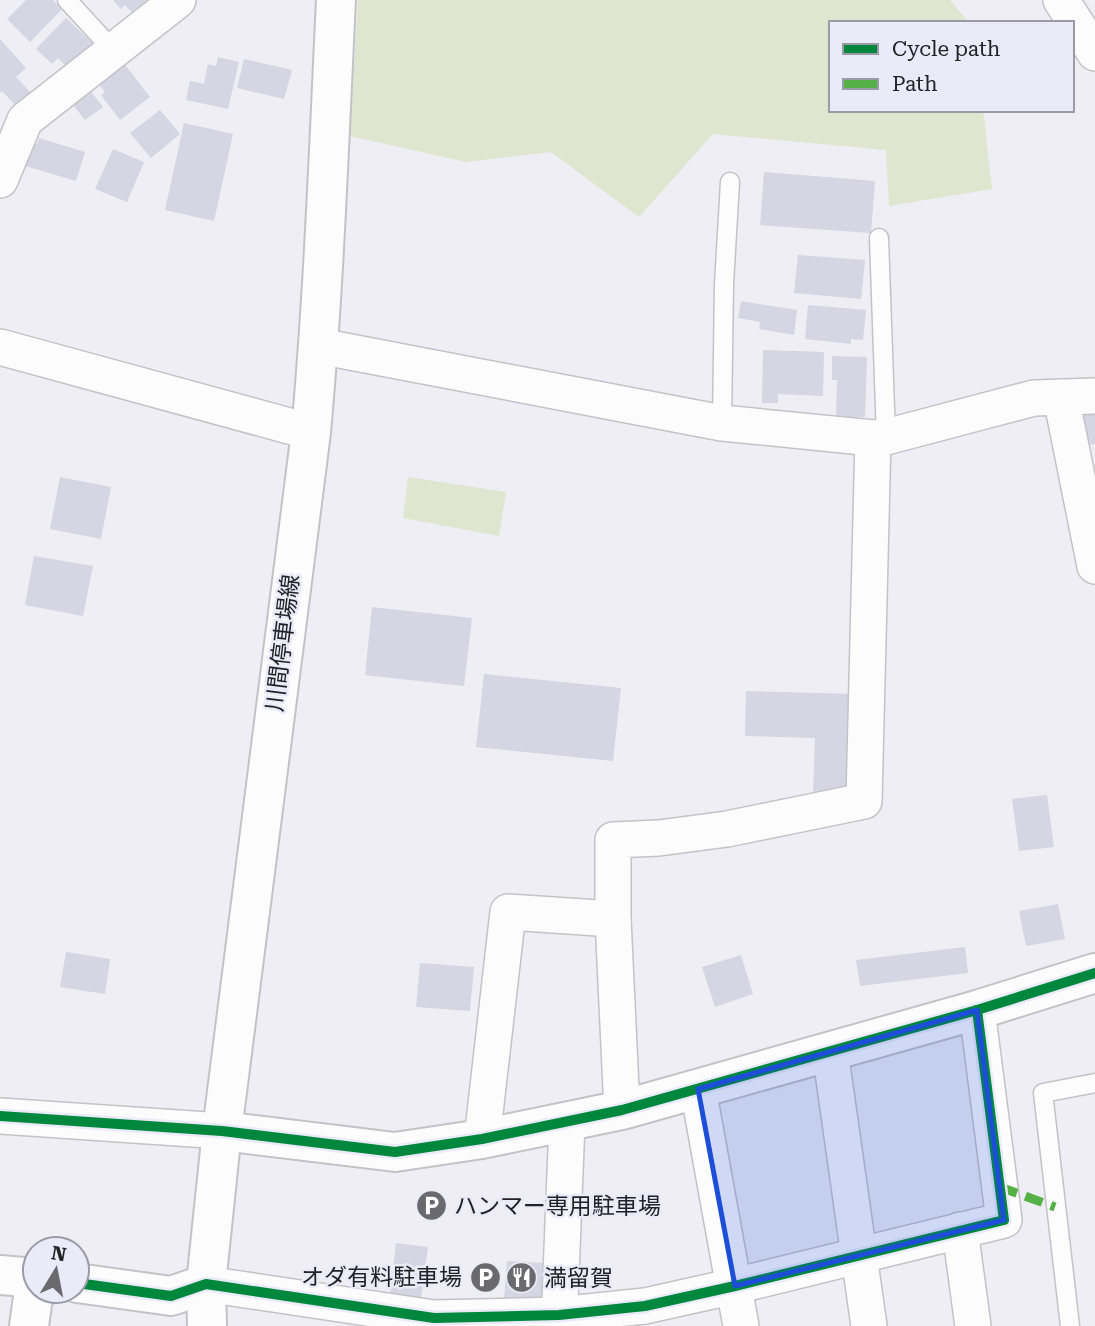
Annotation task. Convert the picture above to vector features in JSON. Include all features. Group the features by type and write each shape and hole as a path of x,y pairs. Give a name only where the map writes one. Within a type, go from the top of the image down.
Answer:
{"main road":[{"name":"川間停車場線","path":"207,1324 206,1283 222,1131 311,432 324,264 336,0"},
{"path":"222,1131 395,1152 482,1139 622,1111 977,1010 1095,973"},
{"path":"0,1275 21,1277"},
{"path":"91,1285 170,1296 206,1283"},
{"path":"170,1296 207,1324"},
{"path":"29,1326 32,1305"}],"street":[{"path":"0,180 25,120 178,0"},
{"path":"1061,0 1095,53"},
{"path":"319,346 722,423 879,438 1034,398 1078,397 1095,566"},
{"path":"0,347 311,432"},
{"path":"622,1111 613,919 613,839 659,838 727,829 864,801 879,438"},
{"path":"482,1139 509,912 613,919"},
{"path":"206,1283 434,1318 559,1321 645,1306 734,1286 1004,1220 977,1010"},
{"path":"830,1051 869,1326"},
{"path":"698,1089 741,1326"},
{"path":"0,1116 222,1131"},
{"path":"559,1321 567,1122"},
{"path":"960,1230 973,1326"}],"lane":[{"path":"67,0 114,51"},
{"path":"722,423 724,284 730,182"},
{"path":"879,239 879,438"},
{"path":"1070,1326 1043,1093 1095,1083"}],"highlighted area":[{"path":"977,1010 1004,1220 735,1286 698,1089"}],"green space":[{"path":"358,0 950,0 967,21 829,21 829,112 983,112 992,189 889,206 886,150 713,134 639,217 551,152 466,162 350,136"},
{"path":"408,477 506,492 499,536 403,518"}],"building":[{"path":"26,0 53,0 62,9 30,42 7,19"},
{"path":"113,0 158,0 138,19 125,5 121,9"},
{"path":"66,18 96,46 71,71 58,58 52,64 36,49"},
{"path":"0,39 26,68 16,77 31,93 16,106 2,91 0,93"},
{"path":"218,57 239,62 228,109 186,100 190,81 204,84 208,64 216,66"},
{"path":"244,59 292,70 284,99 237,88"},
{"path":"122,61 150,97 120,120 101,95 105,92 96,81"},
{"path":"88,88 103,107 85,120 70,101"},
{"path":"160,110 180,134 151,158 130,133"},
{"path":"184,123 233,134 214,221 165,210"},
{"path":"39,138 85,152 76,181 22,165 30,141 37,144"},
{"path":"113,149 144,162 127,202 95,189"},
{"path":"764,172 875,181 871,233 760,225"},
{"path":"798,255 865,260 861,299 794,293"},
{"path":"741,301 797,310 794,335 759,329 760,322 738,318"},
{"path":"808,305 866,310 863,340 851,339 851,344 805,339"},
{"path":"763,350 824,352 823,396 778,394 778,403 762,403"},
{"path":"832,356 867,357 865,417 836,417 837,380 832,380"},
{"path":"1095,412 1095,444 1088,445 1083,414"},
{"path":"60,477 111,487 101,539 50,529"},
{"path":"34,556 93,566 83,616 25,605"},
{"path":"372,607 472,618 464,686 365,675"},
{"path":"484,674 621,688 613,761 476,747"},
{"path":"746,691 855,694 852,798 813,797 815,738 745,736"},
{"path":"1047,795 1054,847 1019,851 1012,799"},
{"path":"1058,904 1065,939 1026,946 1019,911"},
{"path":"965,947 968,973 860,986 856,960"},
{"path":"66,952 110,959 105,994 60,987"},
{"path":"741,955 753,994 715,1007 702,967"},
{"path":"420,963 474,967 470,1011 416,1007"},
{"path":"396,1243 428,1247 421,1298 390,1294"},
{"path":"507,1261 547,1263 545,1301 504,1298"}],"marked path":[{"path":"1000,1187 1055,1207"}],"cycle path":[{"path":"0,1116 222,1131 395,1152 482,1139 622,1110 977,1010 1095,973"},
{"path":"91,1285 171,1296 206,1284 434,1318 559,1315 645,1306 1004,1220 977,1010"}],"place":[{"name":"ハンマー専用駐車場","path":"431,1206"},
{"name":"オダ有料駐車場","path":"485,1277"},
{"name":"満留賀","path":"521,1278"}]}
